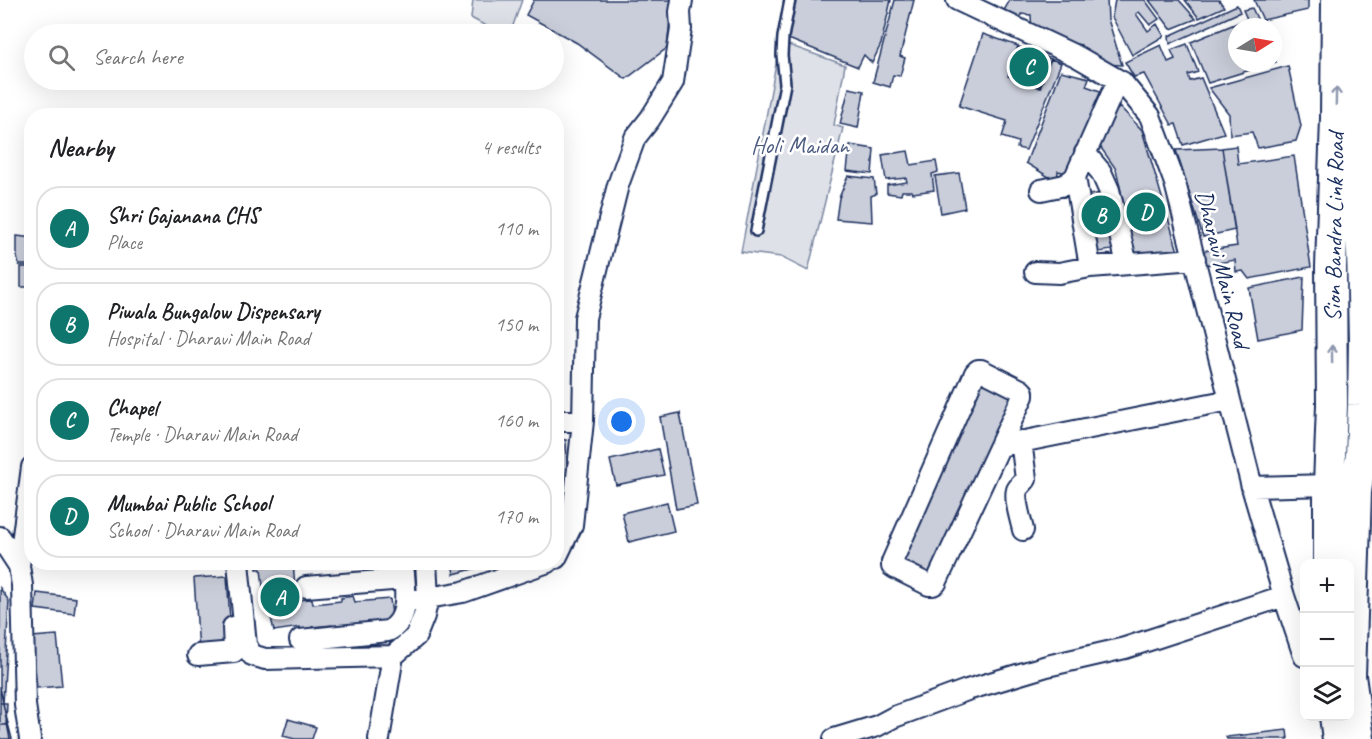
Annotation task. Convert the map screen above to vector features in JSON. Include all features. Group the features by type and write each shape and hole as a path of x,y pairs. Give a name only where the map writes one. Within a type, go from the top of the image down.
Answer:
{"main road":[{"name":"Sion Bandra Link Road","path":"1329,559 1332,405 1331,267 1337,0"},
{"name":"Sion Bandra Link Road","path":"1359,739 1350,676 1356,492 1366,455 1367,405 1361,203 1366,0"},
{"path":"1332,405 1367,405"},
{"path":"1330,454 1366,455"},
{"path":"1335,721 1336,739"}],"street":[{"path":"564,542 572,525 583,421 585,318 618,185 635,138 673,82 681,29 682,0"},
{"name":"Dharavi Main Road","path":"957,0 1078,57 1122,82 1150,116 1175,183 1252,487 1300,642"},
{"path":"1041,190 1065,185 1075,177 1118,80"},
{"path":"1085,153 1101,172 1109,190 1127,264"},
{"path":"1075,177 1090,267"},
{"path":"1035,272 1059,273 1090,267 1195,259"},
{"path":"981,369 1023,392 1000,446 936,583 929,585 894,567 892,562 975,373 981,369"},
{"path":"1000,446 1230,400"},
{"path":"564,421 583,421"},
{"path":"1021,441 1026,479 1016,494 1023,530"},
{"path":"1252,487 1329,485"},
{"path":"24,528 19,566 22,585 25,705 30,739"},
{"path":"0,537 19,566"},
{"path":"198,655 234,652 239,634 234,570"},
{"path":"379,739 393,657 416,636 424,616 428,598 426,570"},
{"path":"405,601 463,592 525,570"},
{"path":"300,640 388,631 399,623 403,616 405,601 403,571 306,587"},
{"path":"834,739 877,726 894,717 967,690 1047,666 1125,648 1284,596"},
{"path":"399,623 416,636"},
{"path":"239,634 252,655 265,659 393,657"},
{"path":"1328,721 1336,739"}],"lane":[{"path":"756,231 785,84 783,37 790,0"}],"green space":[{"path":"473,0 522,0 514,24 482,24 471,18"},
{"name":"Holi Maidan","path":"780,42 845,65 834,125 843,128 808,271 781,257 741,252"}],"building":[{"path":"534,0 672,0 667,48 626,79 564,36 564,24 542,24 526,15"},
{"path":"793,0 891,0 881,44 872,63 864,55 858,67 786,38"},
{"path":"895,0 914,0 900,56 905,58 900,76 893,75 890,87 873,82"},
{"path":"1010,0 1107,0 1108,19 1122,65 1100,64 1091,52 1082,53 1081,45 1032,36 1031,15 1021,14 1021,22 1002,14"},
{"path":"1115,0 1145,0 1159,19 1150,25 1139,12 1136,14 1148,31 1157,24 1164,36 1132,55 1112,17"},
{"path":"1149,0 1179,0 1196,19 1171,29"},
{"path":"1185,0 1219,0 1224,7 1199,18"},
{"path":"1254,0 1308,0 1308,10 1262,18"},
{"path":"1237,5 1240,12 1170,44 1169,36"},
{"path":"1252,8 1257,18 1247,18 1243,10"},
{"path":"1228,27 1228,72 1244,72 1208,83 1191,42"},
{"path":"983,34 1018,46 1008,76 1040,88 1051,59 1061,63 1026,150 1017,148 1018,142 1002,137 1007,121 959,106"},
{"path":"1187,44 1198,72 1188,75 1190,81 1201,78 1224,133 1183,145 1176,124 1172,125 1144,74 1134,77 1125,62 1161,45 1168,62 1175,59 1171,50"},
{"path":"1019,47 1051,59 1039,87 1009,75"},
{"path":"1288,66 1301,126 1296,141 1258,148 1252,132 1230,135 1229,114 1209,88 1266,72 1282,72 1282,68"},
{"path":"1061,71 1089,78 1086,86 1103,92 1071,174 1058,171 1057,182 1026,163"},
{"path":"849,88 864,91 858,128 840,124"},
{"path":"1120,107 1142,130 1179,255 1136,258 1116,169 1094,138"},
{"path":"850,145 874,149 872,174 847,171"},
{"path":"1236,146 1238,164 1294,156 1311,267 1249,279 1243,271 1236,272 1235,260 1205,265 1203,251 1237,246 1222,148"},
{"path":"1222,148 1235,230 1203,237 1176,150"},
{"path":"908,151 911,165 936,161 938,172 932,174 934,190 913,193 902,191 901,195 887,193 887,185 907,182 906,178 886,180 882,155"},
{"path":"959,173 965,208 941,213 935,176"},
{"path":"848,176 874,179 876,194 871,196 872,222 836,219 839,198"},
{"path":"1107,192 1118,249 1093,253 1083,196"},
{"path":"17,236 24,237 24,265 19,265"},
{"path":"21,267 24,267 24,287 21,287"},
{"path":"1304,277 1302,330 1258,339 1249,288"},
{"path":"980,375 1019,393 934,581 895,563"},
{"path":"680,413 697,505 676,509 660,417"},
{"path":"564,440 566,440 569,513 564,513"},
{"path":"658,449 664,475 616,485 610,460"},
{"path":"667,502 674,531 629,542 622,513"},
{"path":"261,570 294,570 296,600 312,599 313,604 341,601 341,598 353,596 355,602 390,599 392,615 385,622 379,622 379,626 332,629 332,625 312,627 313,632 301,633 300,627 274,631 270,613 266,614"},
{"path":"453,570 469,570 454,574"},
{"path":"227,576 232,649 199,651 194,578"},
{"path":"0,588 9,601 3,704 12,739 0,739"},
{"path":"37,593 76,598 74,614 35,609"},
{"path":"57,635 62,686 37,688 32,637"},
{"path":"0,687 10,739 0,739"},
{"path":"0,703 7,703 6,725 0,725"},
{"path":"288,719 316,727 312,739 283,736"},
{"path":"1287,730 1288,739 1227,739 1226,737"}],"place":[{"name":"Chapel","path":"1029,67"},
{"name":"Mumbai Public School","path":"1146,212"},
{"name":"Piwala Bungalow Dispensary","path":"1101,215"},
{"name":"Shri Gajanana CHS","path":"280,597"}]}
